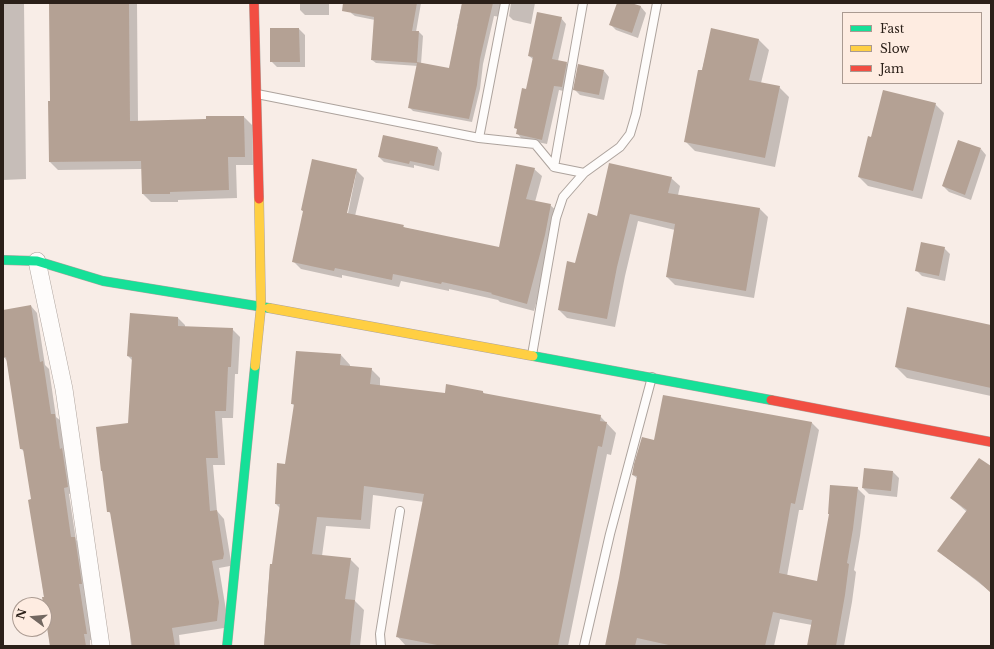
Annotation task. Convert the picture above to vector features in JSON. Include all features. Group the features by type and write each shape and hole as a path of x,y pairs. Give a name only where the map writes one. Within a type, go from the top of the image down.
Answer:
{"street":[{"path":"227,646 261,307 254,3"},
{"path":"3,260 37,261 103,281 261,307 652,377 991,442"},
{"path":"37,261 64,389 101,646"}],"lane":[{"path":"479,138 505,3"},
{"path":"554,167 583,3"},
{"path":"532,356 556,218 563,197 584,173 620,147 630,134 636,114 657,3"},
{"path":"255,94 479,138 536,144 554,167 584,173"},
{"path":"584,646 610,534 652,377"},
{"path":"382,646 380,634 400,511"}],"building":[{"path":"49,3 129,3 130,121 206,119 206,116 244,116 245,157 228,157 229,190 170,192 170,194 142,194 141,161 49,162"},
{"path":"343,3 417,3 412,31 419,31 417,62 449,68 462,3 493,3 480,59 477,85 469,119 408,108 417,63 371,60 374,17 342,11"},
{"path":"617,3 631,3 641,6 632,33 609,25"},
{"path":"537,12 562,17 552,59 567,62 562,87 554,86 542,140 516,134 517,129 514,128 522,88 526,89 533,57 528,56"},
{"path":"270,28 299,28 300,62 270,62"},
{"path":"711,28 759,39 749,80 780,86 765,158 684,142 698,70 702,70"},
{"path":"578,64 604,70 599,95 573,90"},
{"path":"883,90 936,103 913,191 858,177 868,136 871,137"},
{"path":"383,135 438,147 434,166 410,161 409,164 378,157"},
{"path":"958,140 981,148 965,195 942,186"},
{"path":"312,159 357,169 347,213 404,225 403,227 499,247 516,164 535,168 526,199 551,204 545,235 527,304 491,294 492,293 442,282 441,284 393,274 392,280 335,268 334,271 292,262"},
{"path":"609,163 672,177 668,193 760,208 746,291 666,277 675,224 630,214 617,267 607,319 558,310 567,261 575,263 588,213 597,216"},
{"path":"921,242 945,247 939,276 915,271"},
{"path":"31,305 40,362 43,361 51,414 55,414 60,449 62,448 68,487 64,488 71,537 75,537 82,584 79,584 87,634 84,634 86,646 50,646 49,637 52,637 52,597 44,597 28,500 31,499 23,449 20,449 6,357 3,358 3,310"},
{"path":"907,307 991,325 991,388 895,367"},
{"path":"130,313 178,317 178,326 233,328 231,367 228,367 226,411 215,411 218,458 206,458 210,511 217,510 224,554 223,559 212,561 219,602 217,621 172,628 175,646 132,646 110,512 107,512 101,471 96,427 128,423 132,357 127,356"},
{"path":"296,351 341,354 340,365 372,368 370,384 445,393 446,384 483,391 483,393 601,415 600,421 607,422 602,447 598,446 558,646 442,646 396,637 424,494 364,486 361,520 317,517 312,554 351,558 345,599 355,600 350,646 264,646 270,564 272,564 280,504 275,504 277,463 285,464 294,404 291,404"},
{"path":"663,395 812,422 795,504 791,503 779,573 817,581 829,514 830,485 858,487 847,563 849,564 845,595 836,646 807,646 812,620 773,612 765,646 673,646 637,638 635,646 605,646 637,476 632,475 634,464 642,437 654,440"},
{"path":"979,458 991,466 991,593 978,581 937,551 967,510 950,498"},
{"path":"864,468 893,471 891,491 862,488"}],"traffic: fast":[{"path":"3,260 37,261 103,281 269,308"},
{"path":"533,356 771,400"},
{"path":"227,646 255,366"}],"traffic: slow":[{"path":"255,366 261,307 259,199"},
{"path":"269,308 533,356"}],"traffic: jam":[{"path":"254,3 259,199"},
{"path":"771,400 991,442"}]}
